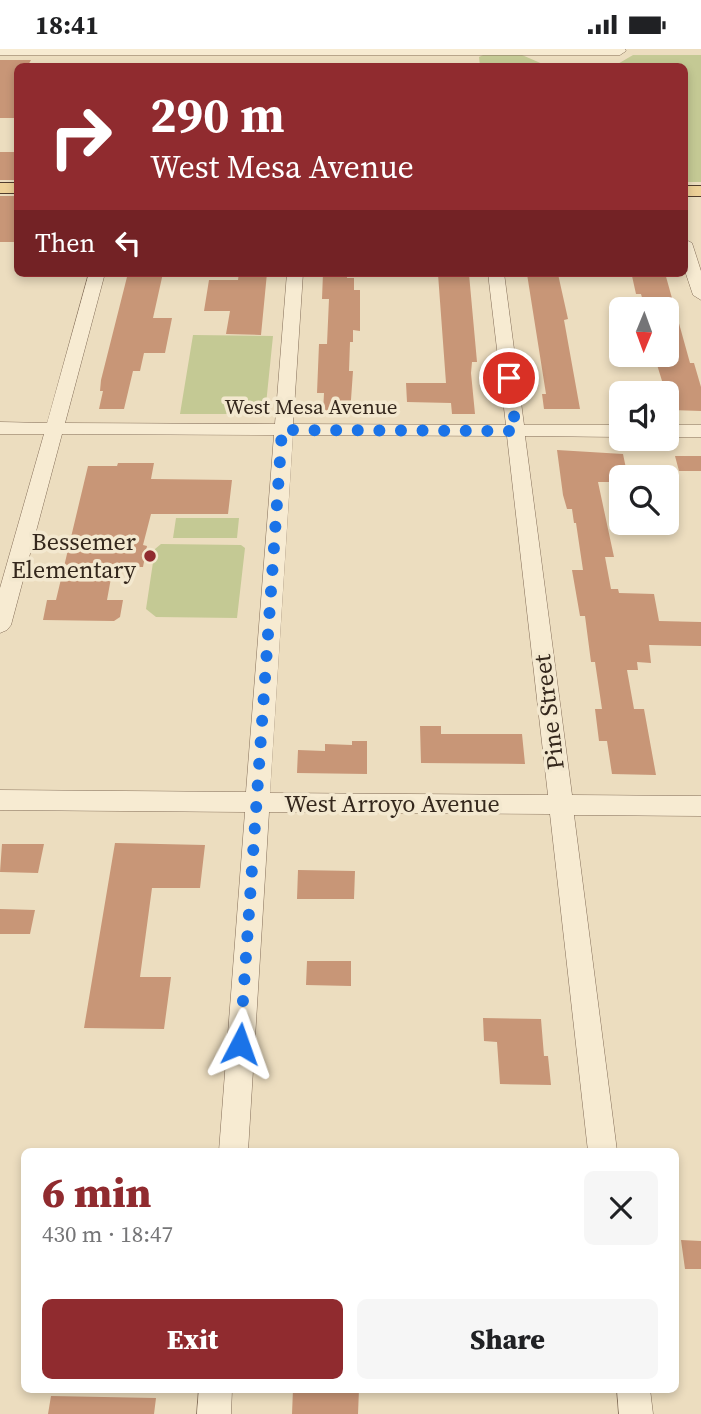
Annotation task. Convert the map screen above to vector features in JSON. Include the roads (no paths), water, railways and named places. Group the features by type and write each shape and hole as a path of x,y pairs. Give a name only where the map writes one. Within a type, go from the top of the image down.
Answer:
{"street":[{"path":"0,51 620,50"},
{"path":"688,255 701,295"},
{"path":"0,625 96,277"},
{"path":"233,1148 295,277"},
{"name":"Pine Street","path":"497,277 603,1148"},
{"name":"West Mesa Avenue","path":"0,428 609,431"},
{"path":"679,431 701,431"},
{"name":"West Arroyo Avenue","path":"0,800 701,806"},
{"path":"214,1414 216,1393"},
{"path":"633,1393 636,1414"}],"place":[{"name":"Bessemer Elementary","path":"150,556"}]}
